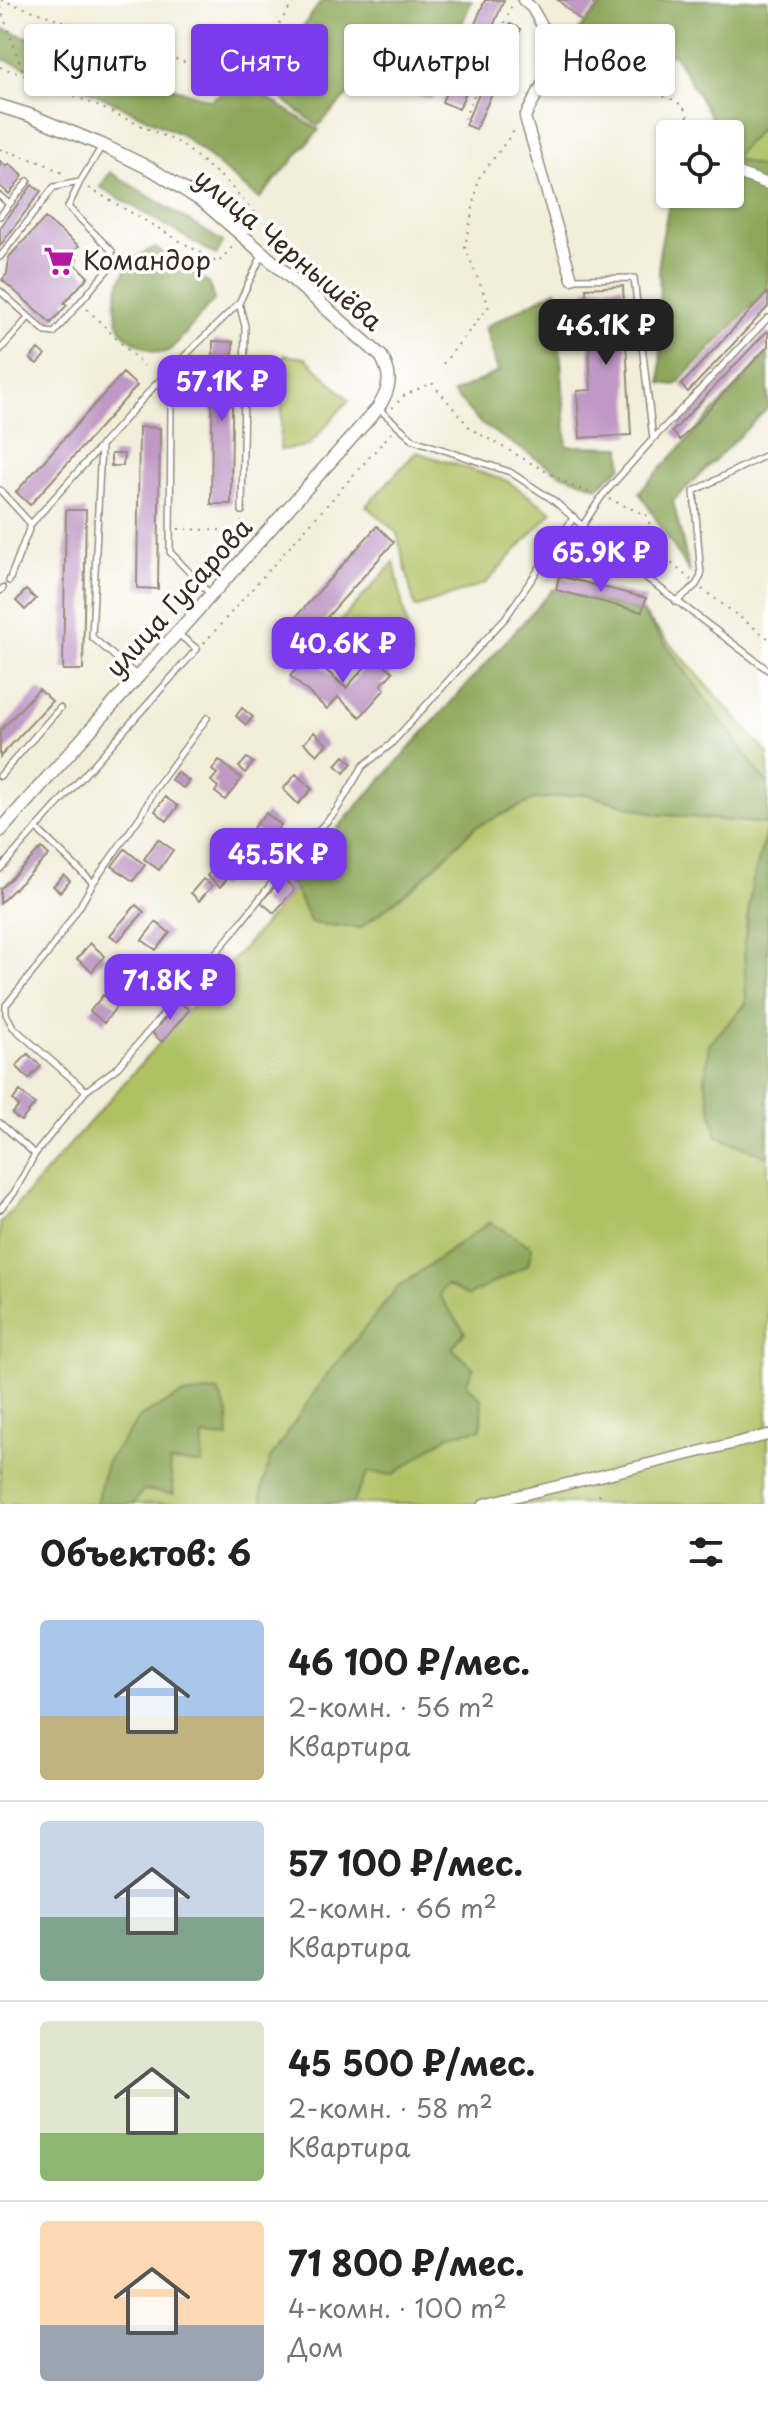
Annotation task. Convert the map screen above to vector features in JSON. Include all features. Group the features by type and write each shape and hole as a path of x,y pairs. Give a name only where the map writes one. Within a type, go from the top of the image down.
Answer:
{"street":[{"path":"523,0 541,24"},
{"path":"536,96 525,117 572,279"},
{"name":"улица Чернышёва","path":"0,106 102,145 153,170 205,203 381,356 391,378 388,392"},
{"path":"744,175 768,184"},
{"name":"улица Гусарова","path":"0,830 382,412 388,392"},
{"path":"484,1504 768,1435"}],"lane":[{"path":"0,291 46,332 54,333 110,267 112,251 68,207 102,145"},
{"path":"0,216 28,181"},
{"path":"0,257 54,187 80,182"},
{"path":"0,196 9,204"},
{"path":"9,581 31,524 157,383 239,303 263,252"},
{"path":"572,279 634,278 653,439"},
{"path":"239,303 245,326 242,511"},
{"path":"0,350 29,317"},
{"path":"583,525 602,496 768,318"},
{"path":"157,383 171,399 170,552 212,595"},
{"path":"382,412 414,440 510,472 574,517 611,551 768,670"},
{"path":"101,444 92,637 138,676"},
{"path":"676,602 696,585 701,576 694,491 768,454"},
{"path":"0,490 31,524"},
{"path":"0,1209 14,1193 35,1154 86,1091 118,1067 231,935 279,874 336,811 363,766 390,745 506,617 574,517"},
{"path":"0,869 197,649 177,633"},
{"path":"0,776 60,708"},
{"path":"86,1091 13,1027 6,1014 6,1005 46,956 142,814 155,789 207,718"},
{"path":"35,828 93,883"},
{"path":"0,1123 35,1154"}],"path":[{"path":"1,0 208,70 217,76 238,68 263,48 295,0"},
{"path":"464,119 514,0"},
{"path":"0,7 22,69 21,74"},
{"path":"0,67 180,143 225,180 259,217 253,223"},
{"path":"665,96 673,97 686,111 688,120"},
{"path":"443,364 489,306 465,247 479,178 525,117"},
{"path":"0,149 43,163 80,182 218,263 232,247"},
{"path":"86,309 144,366"},
{"path":"382,412 405,395 432,383 471,429 572,486 646,515 662,555 696,585 768,638"},
{"path":"197,649 398,426"},
{"path":"170,528 241,531 242,511"},
{"path":"599,1504 600,1476"}],"green space":[{"path":"322,0 472,0 462,24 344,24 344,96 347,96 318,126 278,96 328,96 328,24 305,24"},
{"path":"606,0 768,0 768,120 744,146 744,120 709,120 711,117 675,56 675,24 584,24"},
{"path":"0,28 24,36 24,67 0,58"},
{"path":"175,88 210,100 216,96 265,96 319,130 259,199 182,135 100,96 175,96"},
{"path":"768,120 768,170 744,162 744,145"},
{"path":"744,162 768,170 768,289 676,385 661,383 659,254 668,208 744,208"},
{"path":"110,172 223,242 216,255 100,187"},
{"path":"156,248 209,283 214,300 178,342 162,353 150,350 126,336 118,323 116,310 116,296 126,271 134,260"},
{"path":"556,290 567,446 621,447 622,466 598,487 561,474 481,424 453,393 498,372 485,327"},
{"path":"768,353 768,408 673,501 690,573 639,492"},
{"path":"284,355 306,358 349,400 308,446 280,450"},
{"path":"416,452 507,481 552,512 486,583 415,608 397,533 366,506"},
{"path":"394,562 413,656 394,663 371,641 352,661 326,637"},
{"path":"553,589 642,612 768,785 768,824 656,814 586,794 535,799 475,827 418,883 360,928 311,923 295,889 288,883"},
{"path":"642,612 768,754 768,785 763,779"},
{"path":"586,794 656,814 768,824 752,884 744,945 746,1004 709,1044 717,1136 768,1157 768,1504 0,1504 0,1224 295,889 311,923 360,928 418,883 475,827 535,799"},
{"path":"768,828 768,1157 717,1136 705,1081 709,1044 746,1004 744,945 752,884"},
{"path":"490,1222 532,1247 528,1265 468,1296 446,1285 439,1295 465,1332 452,1348 474,1368 466,1383 482,1400 481,1429 449,1435 393,1475 368,1472 352,1504 263,1504 261,1492 270,1459 322,1381 397,1288"},
{"path":"218,1391 228,1414 229,1438 203,1436 202,1464 169,1462 174,1494 143,1490 133,1504 96,1504 106,1463 141,1416 181,1395"}],"building":[{"path":"485,0 504,0 494,24 475,24"},
{"path":"558,0 589,0 596,7 582,22"},
{"path":"445,96 464,96 459,109 442,102"},
{"path":"478,96 491,96 476,129 465,125"},
{"path":"0,161 7,167 9,164 23,176 9,194 0,186"},
{"path":"32,185 41,191 0,246 0,228"},
{"path":"45,218 79,246 71,254 77,259 74,263 88,277 64,303 67,305 51,323 2,280 7,274 9,257"},
{"path":"623,286 631,435 580,438 577,391 591,390 586,288"},
{"path":"768,292 768,307 688,392 681,385"},
{"path":"768,330 768,346 680,440 672,432"},
{"path":"213,341 233,342 231,504 211,504"},
{"path":"38,349 45,355 37,364 30,359"},
{"path":"123,373 137,386 30,505 16,492"},
{"path":"139,427 160,428 158,589 137,588"},
{"path":"111,454 124,454 123,466 111,466"},
{"path":"66,510 86,510 83,670 63,670"},
{"path":"377,526 394,542 296,652 279,636"},
{"path":"559,576 646,598 642,612 556,590"},
{"path":"26,590 36,599 25,610 16,601"},
{"path":"309,655 346,688 375,656 393,672 381,685 385,689 360,717 338,697 327,709 290,676"},
{"path":"39,689 52,701 0,757 0,731"},
{"path":"242,708 253,717 246,725 236,716"},
{"path":"314,732 327,744 317,755 304,743"},
{"path":"344,756 352,763 344,773 336,765"},
{"path":"247,758 253,763 245,773 239,767"},
{"path":"219,760 242,779 225,800 215,792 218,787 211,781 217,774 212,770"},
{"path":"177,772 189,781 183,788 171,780"},
{"path":"296,774 312,789 298,804 283,789"},
{"path":"165,797 178,806 167,821 155,811"},
{"path":"266,813 281,825 268,841 253,828"},
{"path":"158,839 173,850 159,870 144,859"},
{"path":"42,848 49,855 0,903 0,889"},
{"path":"125,849 145,865 133,881 112,866"},
{"path":"216,865 230,876 220,887 207,876"},
{"path":"64,875 70,881 60,892 53,886"},
{"path":"282,878 295,889 274,913 261,902"},
{"path":"203,879 212,886 199,901 191,893"},
{"path":"136,905 144,912 118,941 110,935"},
{"path":"156,922 170,933 156,950 142,940"},
{"path":"90,943 105,956 92,971 77,959"},
{"path":"134,958 150,970 136,988 121,976"},
{"path":"103,995 117,1006 104,1023 90,1011"},
{"path":"179,1001 189,1010 162,1042 152,1033"},
{"path":"28,1054 41,1066 29,1079 16,1066"},
{"path":"20,1091 35,1104 21,1121 12,1114 19,1106 13,1100"}],"place":[{"name":"Командор","path":"59,261"}]}
